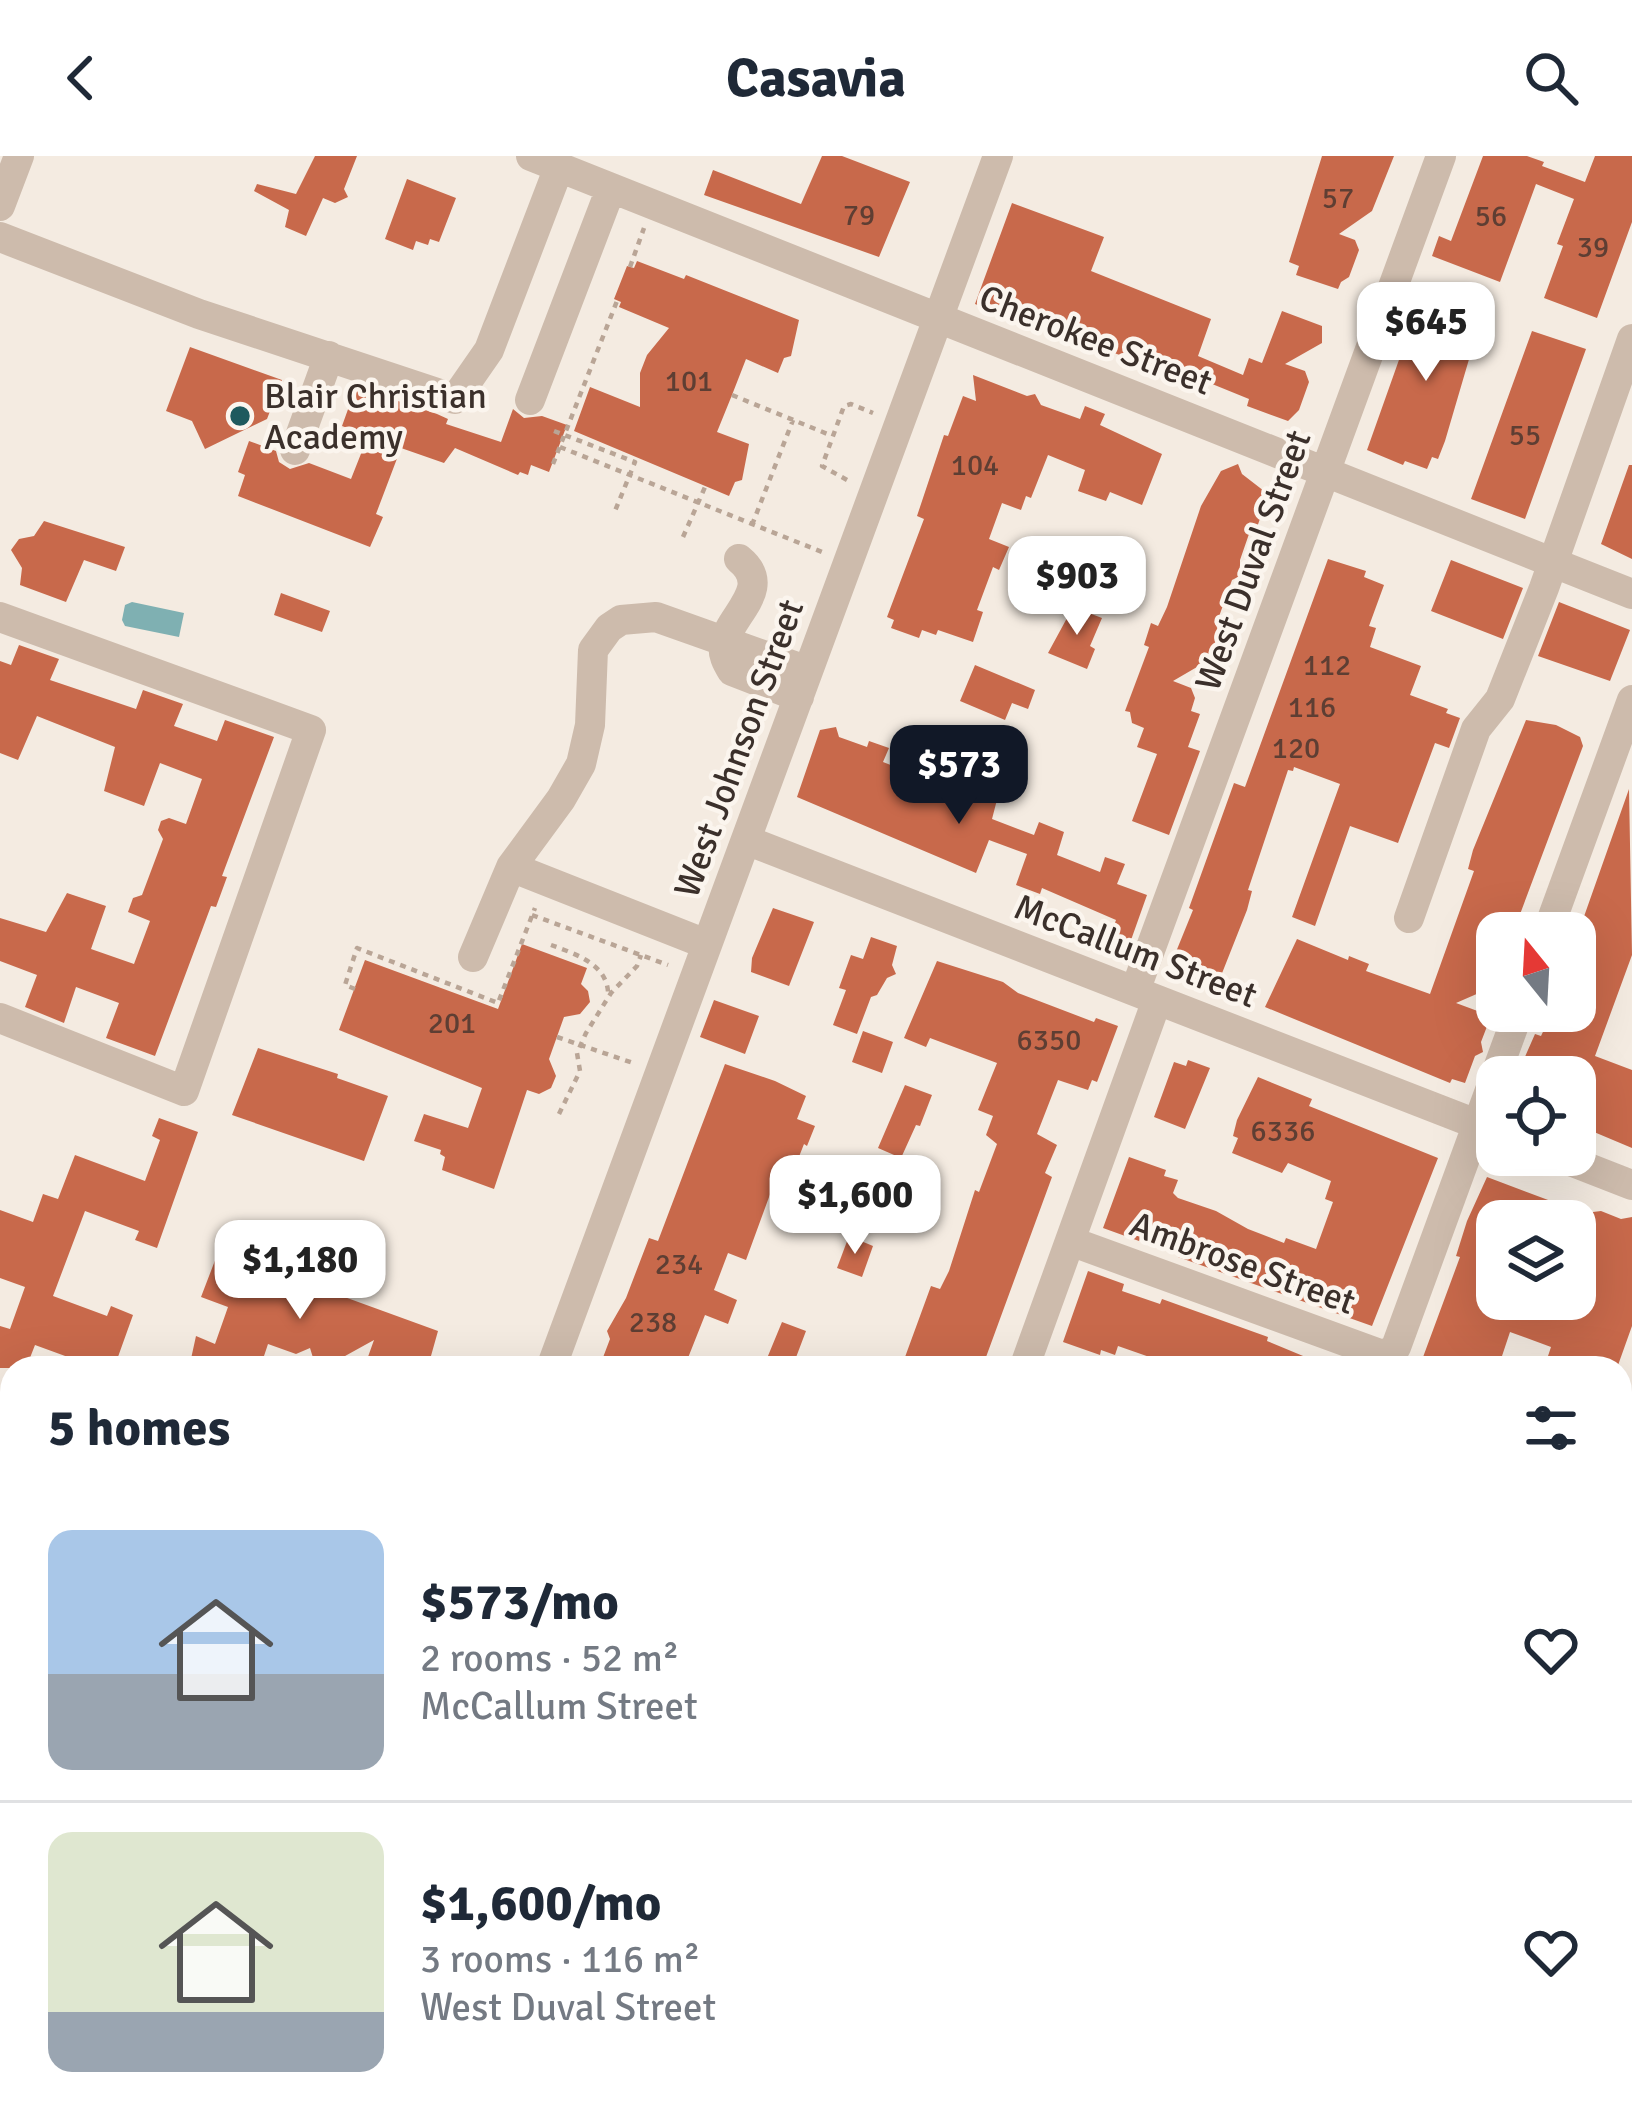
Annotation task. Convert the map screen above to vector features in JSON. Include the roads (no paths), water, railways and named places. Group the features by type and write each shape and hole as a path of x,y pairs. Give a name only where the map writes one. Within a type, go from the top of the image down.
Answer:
{"street":[{"path":"0,206 19,156"},
{"name":"West Johnson Street","path":"555,1356 998,156"},
{"name":"West Duval Street","path":"1028,1356 1326,471 1441,156"},
{"path":"0,237 199,314 455,399 489,350 545,162"},
{"name":"Cherokee Street","path":"545,162 1632,594"},
{"path":"530,400 611,188"},
{"path":"1409,918 1476,729 1500,699 1544,588 1632,339"},
{"path":"295,450 329,356"},
{"path":"724,641 742,615 753,585 750,569 740,559"},
{"path":"0,617 311,730 184,1091 0,1018"},
{"path":"473,957 511,867 581,764 590,725 593,650 621,620 656,617 724,641 803,684"},
{"path":"1555,912 1632,700"},
{"name":"McCallum Street","path":"746,840 1476,1125"},
{"path":"511,867 706,944"},
{"name":"Ambrose Street","path":"1070,1241 1380,1354 1389,1353 1396,1347 1476,1155"},
{"path":"1596,1171 1632,1185"}],"water":[{"path":"132,602 184,613 179,637 125,626 125,605"}],"place":[{"name":"Blair Christian Academy","path":"240,416"}]}
